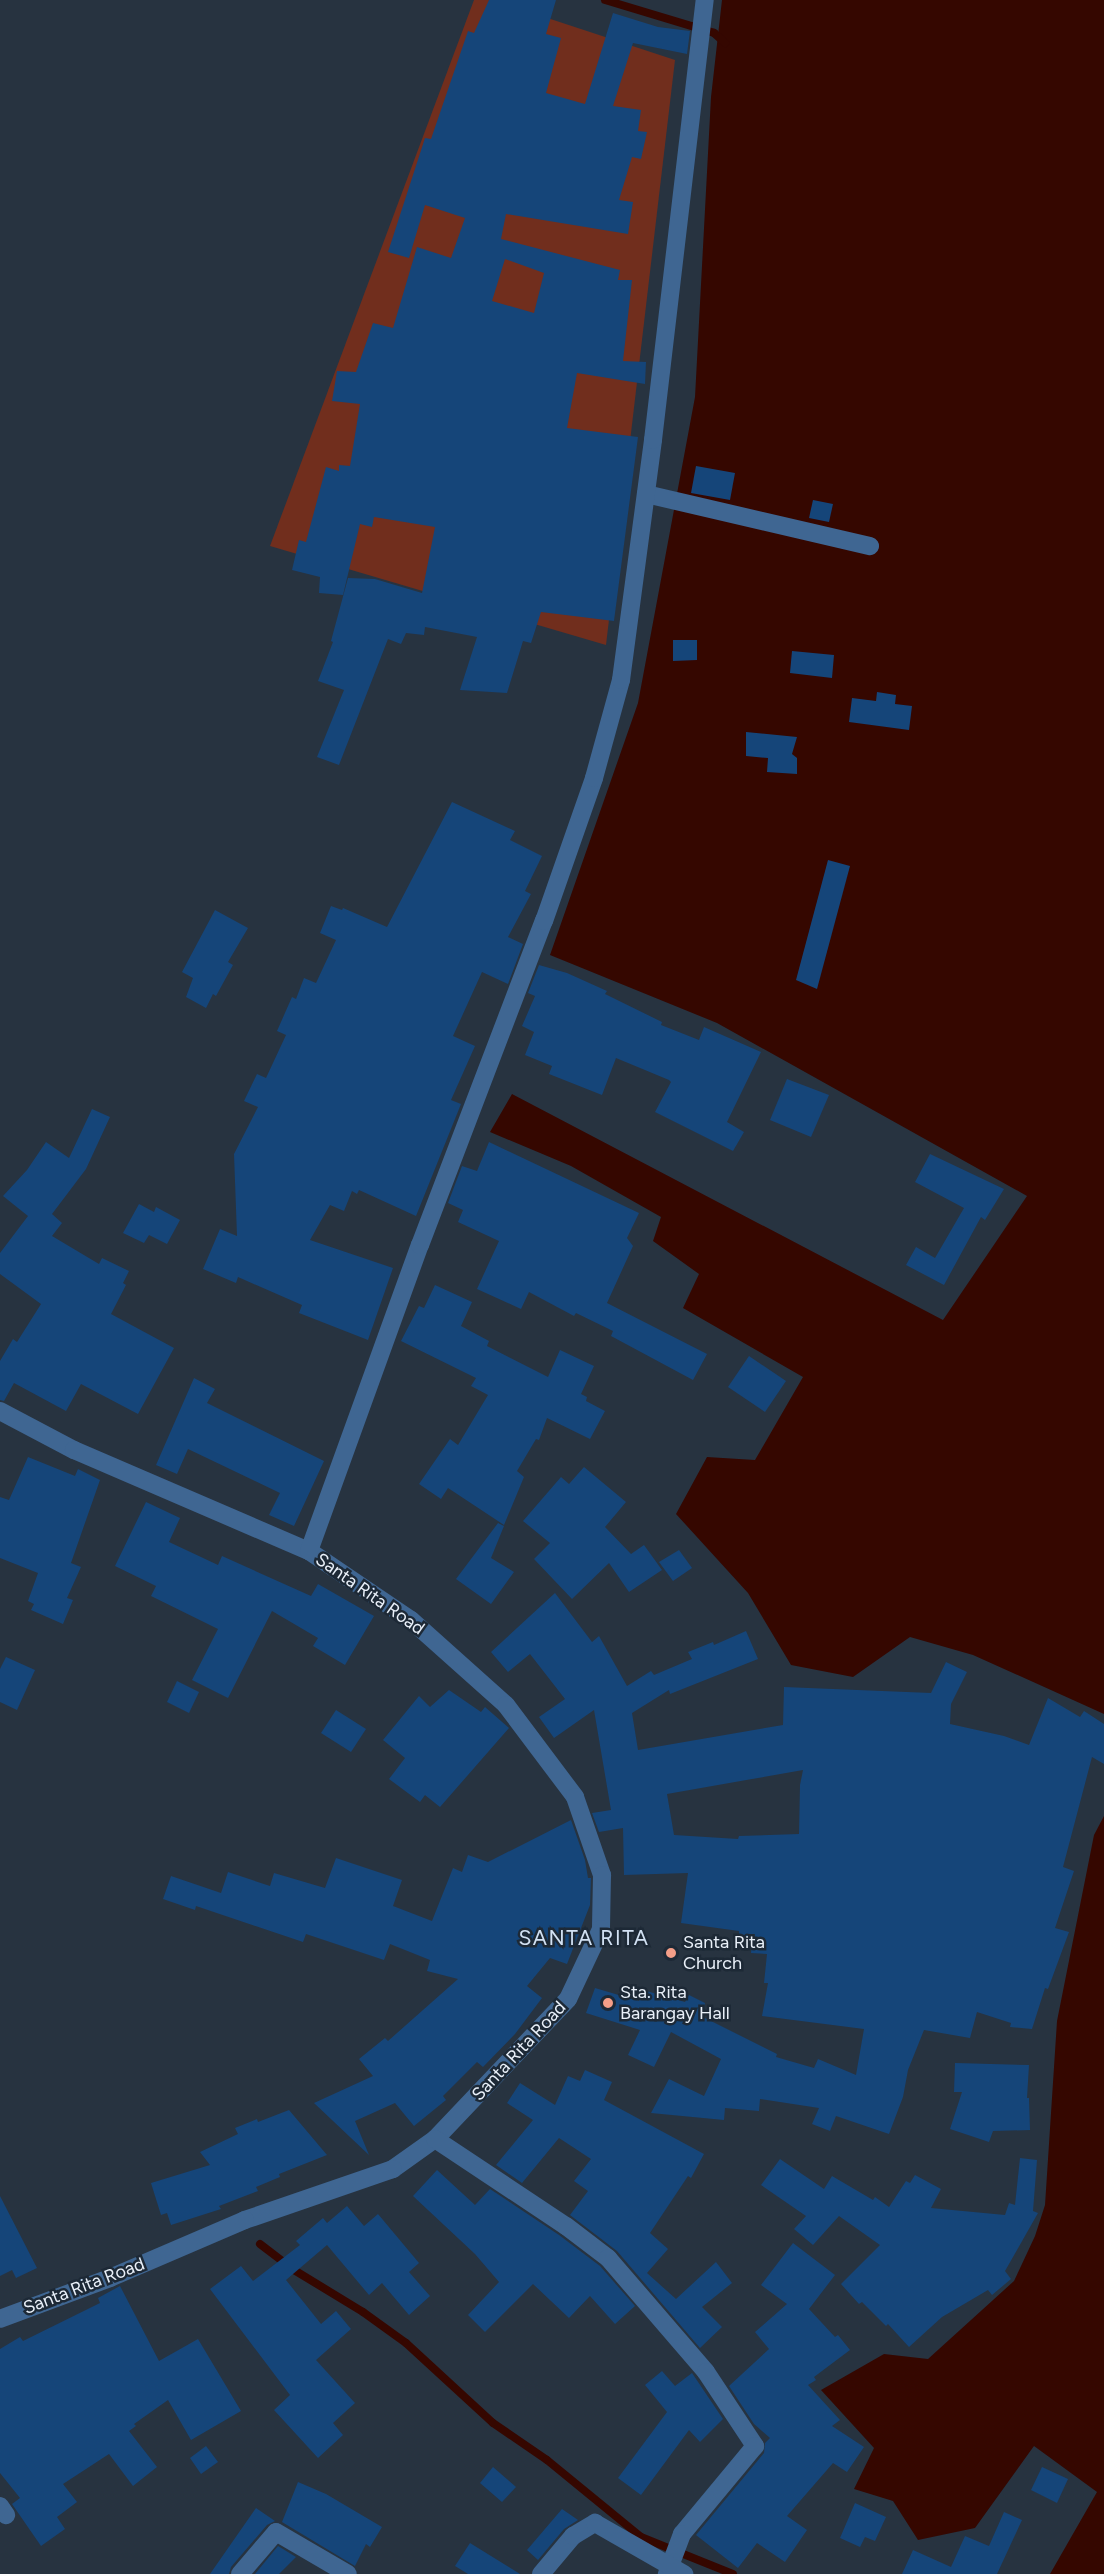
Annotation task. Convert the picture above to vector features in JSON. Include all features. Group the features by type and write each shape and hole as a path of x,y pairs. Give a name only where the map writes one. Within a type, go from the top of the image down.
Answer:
{"street":[{"path":"309,1551 449,1169 544,921 594,778 621,681 646,494 704,8"},
{"path":"646,494 870,546"},
{"name":"Santa Rita Road","path":"0,1411 74,1450 309,1551 411,1620 506,1705 575,1797 602,1875 601,1929 568,1999 435,2139 393,2169 245,2220 110,2278 0,2319"},
{"path":"435,2139 566,2226 608,2258 706,2372 755,2446 682,2534 674,2567 595,2523 573,2536 541,2574"},
{"path":"240,2574 276,2532 348,2574"}],"shaded area":[{"path":"474,0 493,0 675,60 606,645 270,546"},
{"path":"722,0 1104,0 1104,1714 973,1655 910,1637 853,1677 791,1665 748,1593 676,1514 707,1457 755,1460 803,1377 683,1308 699,1274 653,1241 661,1217 571,1166 490,1132 512,1094 943,1320 1027,1196 717,1023 550,955 638,703 695,397 711,97"},
{"path":"1104,1816 1104,2574 1050,2574 1097,2492 1034,2446 975,2528 918,2540 893,2501 854,2489 874,2448 821,2390 884,2354 928,2359 1014,2281 1035,2236 1045,2205 1057,2021 1094,1835"}],"building":[{"path":"489,0 556,0 546,34 561,38 546,93 585,104 613,13 658,27 690,31 687,54 633,43 613,106 641,110 638,131 647,132 641,159 632,157 619,200 633,202 628,234 506,214 501,239 620,270 618,280 632,280 623,361 646,362 645,384 577,373 567,428 638,437 614,621 541,612 531,643 523,641 507,693 460,690 477,637 425,627 424,635 406,633 401,644 388,639 339,765 317,757 344,690 318,681 333,642 331,641 348,578 375,579 422,593 435,527 374,517 372,527 360,524 343,595 319,593 320,577 292,570 299,540 306,542 326,467 339,471 339,465 350,466 360,404 332,401 337,371 356,372 373,323 393,328 417,247 451,258 465,218 425,205 409,258 388,252 425,138 431,139 468,31 474,33","holes":["505,259 544,273 534,313 492,301"]},
{"path":"696,466 735,473 730,500 691,493"},
{"path":"813,500 833,504 829,522 809,518"},
{"path":"673,640 697,640 697,660 673,661"},
{"path":"792,651 834,655 832,678 790,673"},
{"path":"877,692 896,695 895,704 912,706 909,730 849,722 852,698 876,701"},
{"path":"746,732 797,737 792,754 797,758 797,774 767,772 768,758 746,756"},
{"path":"452,802 515,831 510,840 542,856 525,891 531,894 508,937 523,944 508,984 482,972 453,1036 475,1046 451,1100 461,1104 416,1216 359,1190 357,1194 352,1191 344,1211 330,1205 310,1240 393,1268 368,1340 299,1313 302,1305 238,1277 236,1283 203,1269 220,1229 237,1236 234,1154 258,1107 244,1101 257,1074 266,1078 286,1035 277,1031 292,997 296,999 304,978 316,983 336,940 320,933 331,906 342,910 343,908 387,927"},
{"path":"828,860 850,866 817,989 796,980"},
{"path":"215,910 248,928 228,962 233,965 216,996 213,994 206,1008 186,997 193,978 182,972"},
{"path":"539,965 567,973 607,991 605,994 662,1022 661,1025 699,1040 704,1027 761,1052 727,1122 744,1132 733,1151 655,1112 671,1082 669,1080 616,1058 602,1095 549,1074 552,1066 525,1055 534,1032 522,1026 535,996 528,993"},
{"path":"787,1079 829,1095 811,1137 770,1120"},
{"path":"92,1109 110,1117 86,1169 52,1214 62,1223 52,1236 99,1264 102,1258 129,1271 123,1283 126,1285 111,1314 174,1348 138,1414 81,1384 66,1411 14,1383 4,1401 0,1400 0,1361 13,1339 17,1342 41,1304 0,1274 0,1253 28,1216 3,1196 27,1170 46,1142 69,1158"},
{"path":"489,1142 639,1213 627,1238 633,1246 607,1303 707,1354 693,1380 611,1336 613,1331 576,1313 574,1316 529,1292 521,1309 477,1289 499,1241 458,1222 463,1210 448,1203 462,1166 477,1171"},
{"path":"930,1154 1004,1189 985,1220 981,1217 944,1285 906,1265 916,1247 935,1258 964,1208 915,1182"},
{"path":"139,1204 154,1212 156,1207 180,1220 167,1244 149,1235 144,1243 123,1233"},
{"path":"435,1285 472,1302 461,1326 489,1341 487,1346 548,1377 560,1350 594,1366 581,1394 587,1397 586,1401 605,1411 590,1439 547,1418 539,1440 536,1439 517,1471 524,1477 504,1525 448,1488 441,1499 419,1484 450,1439 458,1445 488,1395 471,1386 476,1378 401,1341 419,1306 424,1308"},
{"path":"749,1356 786,1381 765,1412 728,1387"},
{"path":"194,1378 215,1389 207,1403 324,1461 294,1526 269,1515 280,1493 188,1449 177,1474 156,1465"},
{"path":"28,1457 75,1476 78,1469 100,1480 71,1563 81,1567 67,1598 73,1600 63,1624 31,1610 34,1604 28,1601 38,1573 0,1558 0,1497 9,1500"},
{"path":"584,1467 626,1502 605,1527 631,1554 644,1545 662,1570 629,1592 609,1563 572,1599 534,1559 550,1543 523,1521 561,1477 569,1484"},
{"path":"146,1502 180,1518 169,1542 218,1565 222,1556 311,1596 318,1584 374,1616 345,1665 313,1646 318,1638 272,1611 228,1698 192,1680 218,1629 151,1596 156,1586 115,1566"},
{"path":"498,1523 504,1526 491,1558 514,1572 491,1604 456,1579"},
{"path":"679,1550 692,1568 673,1581 659,1562"},
{"path":"555,1593 592,1642 599,1636 627,1686 651,1671 654,1675 692,1659 688,1652 713,1642 714,1645 746,1631 758,1659 670,1694 669,1690 632,1713 638,1750 783,1725 784,1687 931,1693 946,1662 967,1672 951,1704 950,1724 1004,1736 1029,1745 1048,1698 1080,1717 1084,1711 1104,1724 1104,1764 1092,1757 1063,1867 1074,1871 1055,1928 1069,1932 1048,1989 1045,1988 1032,2029 1010,2027 1011,2023 977,2012 970,2038 924,2030 908,2070 903,2097 889,2134 836,2116 830,2131 812,2124 819,2108 760,2099 759,2111 725,2108 724,2120 651,2113 669,2079 704,2096 721,2059 671,2032 654,2067 628,2055 640,2030 586,2013 595,1988 639,2001 643,1990 685,2002 689,1995 705,2003 703,2017 777,2054 776,2057 814,2068 818,2059 856,2075 864,2029 762,2016 768,1983 764,1983 767,1954 751,1953 752,1940 739,1938 739,1931 681,1923 688,1873 624,1875 623,1828 599,1832 592,1813 611,1810 594,1710 554,1738 539,1717 565,1699 530,1654 508,1672 491,1652","holes":["803,1770 800,1785 799,1834 739,1836 738,1839 674,1835 667,1794"]},
{"path":"6,1657 35,1670 17,1710 0,1702 0,1669"},
{"path":"177,1681 199,1692 189,1713 167,1702"},
{"path":"449,1690 481,1712 485,1707 509,1728 440,1807 425,1795 420,1802 389,1779 405,1758 383,1740 419,1696 430,1707"},
{"path":"336,1710 366,1729 351,1752 321,1733"},
{"path":"571,1820 585,1860 588,1878 591,1878 590,1905 567,1964 550,1958 527,1986 542,1998 515,2034 483,2067 477,2062 443,2096 446,2100 414,2126 395,2103 355,2121 369,2155 314,2103 373,2076 359,2059 385,2038 388,2041 458,1979 427,1971 430,1960 390,1944 384,1960 306,1934 303,1942 196,1906 195,1910 163,1899 171,1876 221,1893 228,1872 270,1886 274,1873 325,1888 336,1858 402,1880 393,1906 432,1921 453,1868 462,1872 468,1855 488,1862"},
{"path":"955,2063 1029,2065 1027,2098 1029,2098 1030,2130 993,2131 989,2142 950,2129 962,2092 954,2092"},
{"path":"585,2070 612,2082 604,2100 704,2154 691,2178 688,2176 650,2233 668,2249 647,2273 676,2299 716,2262 732,2283 702,2307 722,2327 700,2348 617,2251 570,2215 588,2191 574,2181 591,2159 559,2138 522,2183 496,2165 533,2120 507,2103 520,2083 555,2105 568,2076 580,2081"},
{"path":"289,2110 327,2155 279,2174 280,2177 256,2187 258,2191 219,2206 221,2209 171,2225 167,2213 161,2215 151,2183 210,2165 200,2152 238,2134 235,2128"},
{"path":"1020,2158 1037,2160 1033,2211 1038,2213 1005,2271 1011,2279 992,2295 988,2290 942,2317 909,2347 888,2324 886,2326 862,2302 859,2304 841,2284 880,2245 839,2216 813,2245 794,2229 806,2216 761,2185 780,2159 824,2189 832,2176 873,2200 875,2197 889,2207 906,2181 910,2183 915,2175 941,2189 931,2208 1005,2215 1009,2203 1015,2205"},
{"path":"437,2170 475,2205 490,2189 559,2235 600,2266 635,2306 615,2324 590,2296 569,2318 533,2284 485,2332 468,2315 499,2282 475,2254 413,2196"},
{"path":"0,2196 37,2268 16,2278 12,2270 0,2276"},
{"path":"347,2206 364,2226 378,2214 419,2263 409,2272 430,2296 409,2315 382,2283 369,2295 327,2245 286,2280 321,2324 336,2311 351,2329 316,2360 355,2403 333,2423 343,2435 318,2458 274,2410 290,2395 210,2289 241,2266 253,2281 300,2245 296,2241 323,2218 327,2223"},
{"path":"793,2243 835,2275 809,2309 835,2337 838,2335 850,2350 814,2377 816,2380 808,2385 840,2420 832,2426 864,2447 847,2472 833,2463 787,2516 807,2530 785,2562 757,2543 738,2568 696,2535 764,2453 765,2443 770,2438 754,2424 729,2386 769,2349 755,2332 787,2304 761,2285"},
{"path":"120,2286 159,2361 198,2339 241,2411 191,2440 168,2400 134,2424 136,2426 129,2431 157,2467 133,2486 109,2454 63,2484 77,2502 57,2517 65,2529 41,2546 12,2504 20,2498 0,2473 0,2349 20,2337 23,2341 100,2303 98,2298"},
{"path":"662,2371 675,2386 692,2373 723,2419 700,2442 689,2430 641,2495 618,2478 667,2412 645,2385"},
{"path":"206,2446 218,2462 201,2474 190,2458"},
{"path":"493,2467 516,2487 502,2502 480,2483"},
{"path":"1042,2467 1068,2479 1057,2503 1031,2490"},
{"path":"298,2482 326,2494 382,2527 370,2547 366,2544 355,2566 282,2522"},
{"path":"855,2503 886,2517 875,2541 865,2537 860,2547 840,2538"},
{"path":"256,2508 275,2521 267,2525 231,2567 229,2574 210,2574"},
{"path":"562,2509 578,2520 564,2529 538,2560 527,2550"},
{"path":"1004,2512 1022,2520 997,2574 902,2574 913,2550 951,2567 965,2536 989,2546"},
{"path":"470,2543 520,2574 468,2574 455,2566"},
{"path":"278,2546 296,2557 279,2574 255,2574"}],"waterway":[{"path":"605,0 714,33 725,43"},
{"path":"260,2244 294,2270 363,2312 406,2343 493,2423 547,2460 641,2537 733,2574"}],"place":[{"name":"Santa Rita Church","path":"671,1953"},
{"name":"Sta. Rita Barangay Hall","path":"608,2003"}],"district":[{"name":"SANTA RITA","path":"584,1938"}]}
